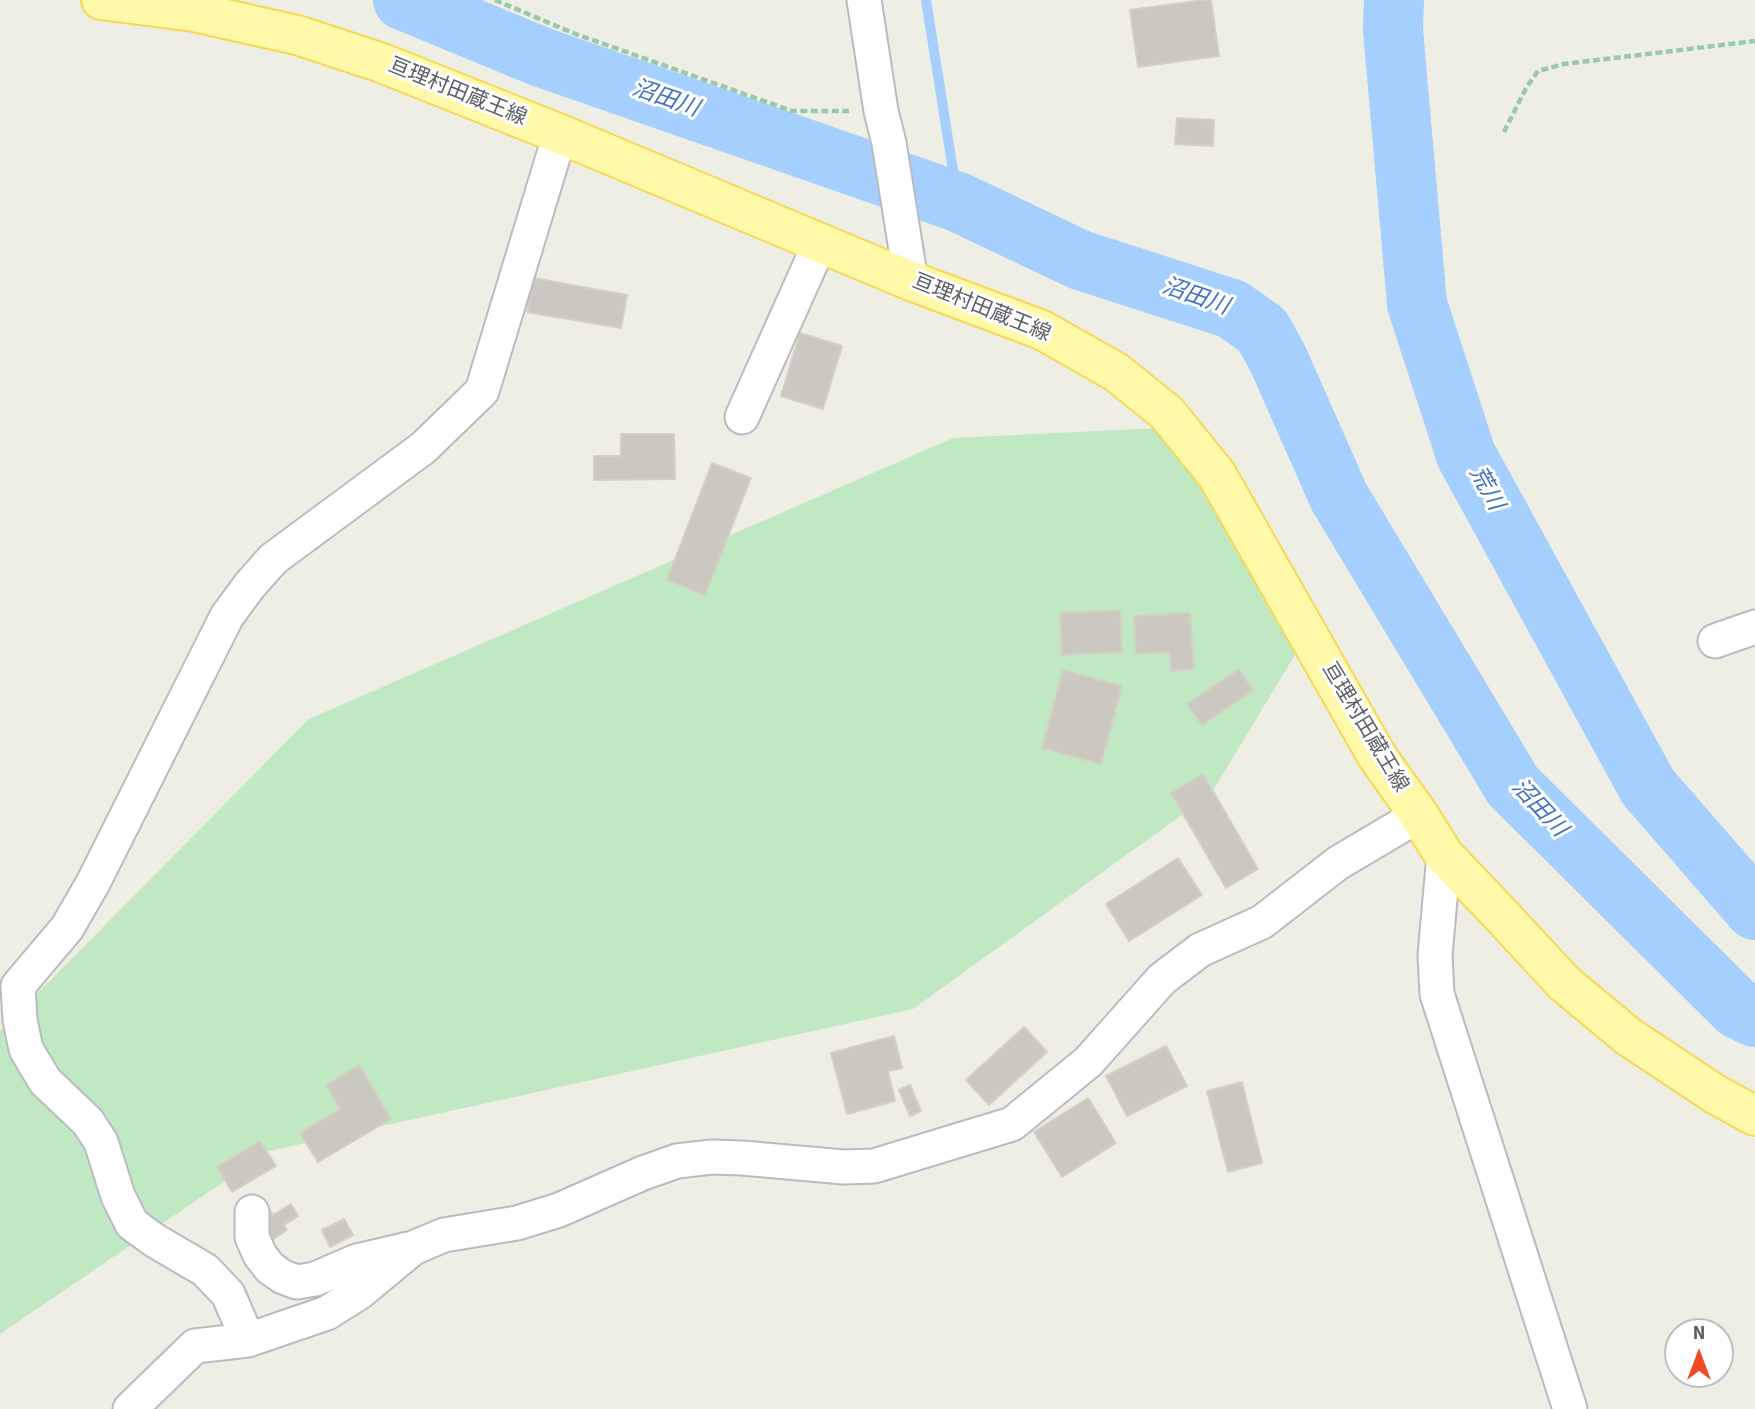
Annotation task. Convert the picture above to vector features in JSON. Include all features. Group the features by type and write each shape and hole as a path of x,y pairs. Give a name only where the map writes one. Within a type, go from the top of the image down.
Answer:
{"main road":[{"name":"亘理村田蔵王線","path":"101,0 194,12 297,35 382,63 560,134 911,281 1042,330 1116,372 1167,413 1217,475 1377,756 1444,855 1573,991 1629,1037 1715,1094 1755,1116"}],"street":[{"path":"864,0 911,281"},
{"path":"248,1340 228,1294 205,1270 132,1224 118,1196 101,1142 88,1122 45,1081 26,1049 20,1020 18,986 67,928 80,906 227,616 250,585 273,559 423,448 482,391 560,134"},
{"path":"742,417 820,243"},
{"path":"1715,640 1755,628"},
{"path":"252,1212 252,1237 260,1255 270,1268 297,1282 315,1279 357,1261 413,1248 444,1235 517,1223 559,1210 677,1161 712,1157 844,1167 874,1166 1012,1124 1088,1062 1162,979 1200,950 1262,922 1338,863 1419,816"},
{"path":"1444,855 1435,955 1437,994 1570,1409"},
{"path":"130,1409 195,1346 248,1340 327,1313 360,1292 413,1248"}],"path":[{"path":"495,0 573,33 792,111 881,111"},
{"path":"1504,132 1526,88 1538,71 1564,64 1755,41"}],"green space":[{"path":"1158,428 1308,633 1211,794 913,1009 269,1151 0,1334 0,1031 309,719 953,438"}],"building":[{"path":"1211,0 1219,56 1138,67 1130,10"},
{"path":"1177,118 1214,120 1213,146 1175,144"},
{"path":"533,278 627,295 621,328 527,312"},
{"path":"800,333 842,346 823,409 781,396"},
{"path":"621,434 674,434 675,479 594,480 594,456 621,456"},
{"path":"712,463 751,478 705,595 667,580"},
{"path":"1120,610 1122,652 1062,655 1060,613"},
{"path":"1190,613 1194,669 1171,671 1169,652 1136,654 1134,616"},
{"path":"1239,669 1253,690 1202,725 1187,704"},
{"path":"1063,670 1122,686 1101,764 1042,748"},
{"path":"1203,774 1258,869 1226,888 1171,793"},
{"path":"1178,858 1202,895 1129,941 1106,904"},
{"path":"1024,1027 1047,1052 989,1105 966,1080"},
{"path":"894,1036 902,1068 888,1071 895,1101 847,1114 831,1053"},
{"path":"1166,1046 1187,1086 1127,1116 1106,1076"},
{"path":"359,1065 391,1119 318,1162 300,1133 340,1109 326,1085"},
{"path":"1242,1082 1262,1163 1228,1172 1207,1091"},
{"path":"910,1085 921,1111 910,1116 899,1090"},
{"path":"1088,1098 1116,1143 1062,1177 1034,1132"},
{"path":"260,1141 276,1166 232,1192 217,1167"},
{"path":"291,1204 298,1216 284,1225 287,1230 269,1242 253,1217 268,1208 273,1215"},
{"path":"344,1219 353,1235 330,1247 322,1230"}],"waterway":[{"name":"沼田川","path":"403,0 541,57 958,202 1080,260 1232,309 1262,330 1278,359 1339,497 1513,786 1738,1009 1755,1017"},
{"path":"926,0 958,202"},
{"name":"荒川","path":"1394,0 1393,30 1417,304 1466,455 1648,787 1755,910"}]}
